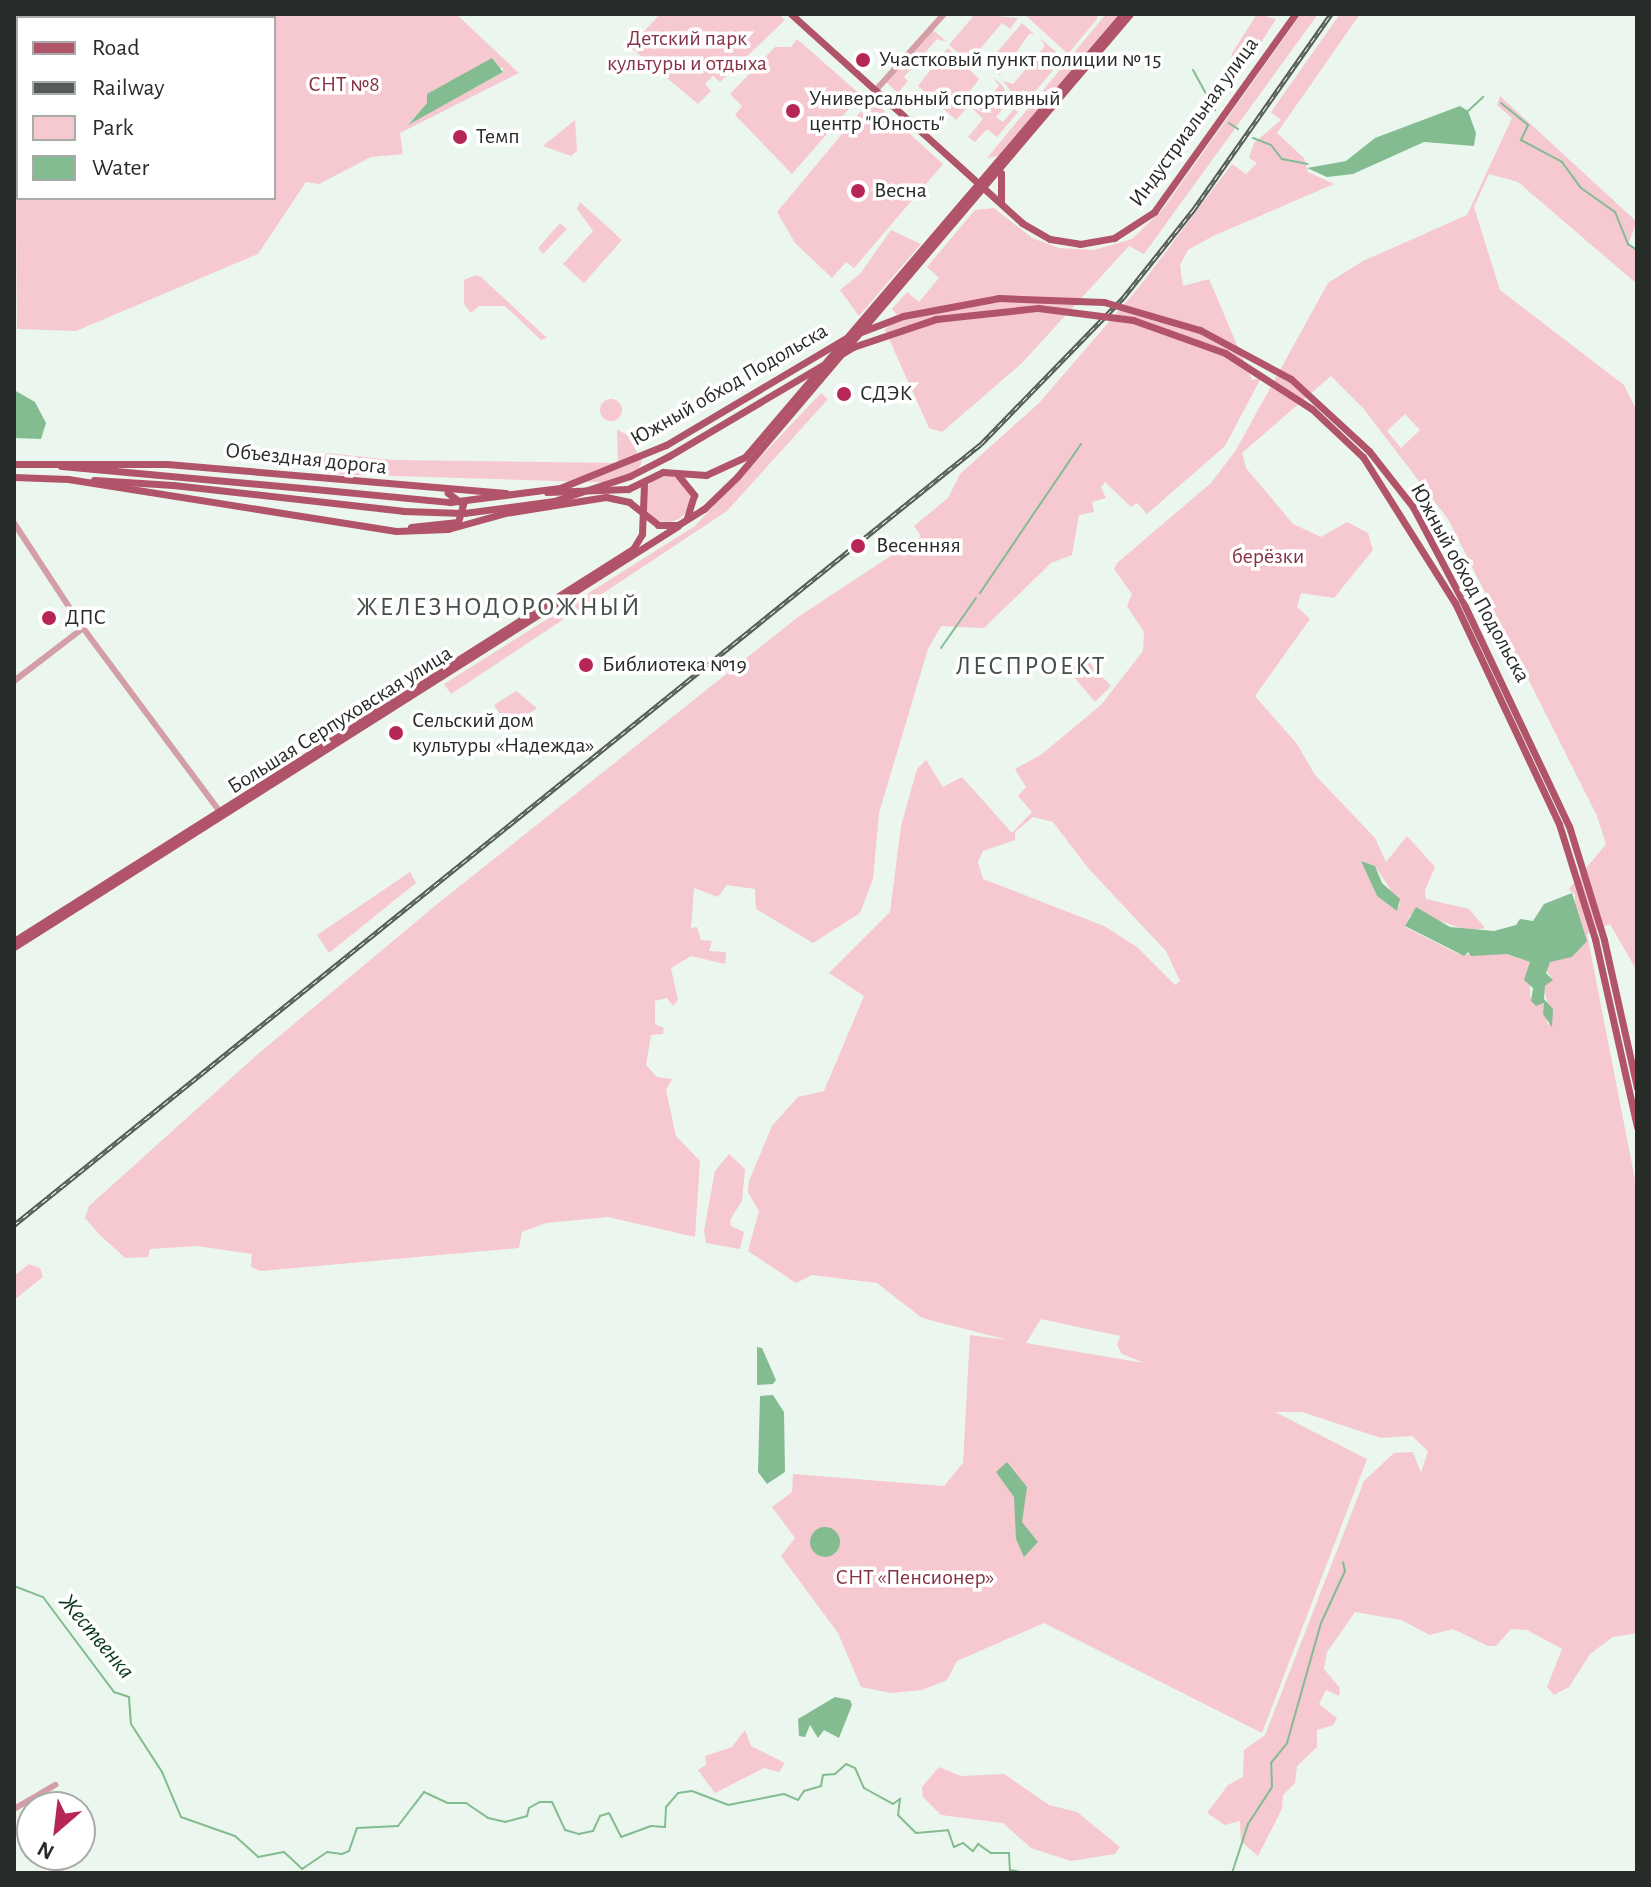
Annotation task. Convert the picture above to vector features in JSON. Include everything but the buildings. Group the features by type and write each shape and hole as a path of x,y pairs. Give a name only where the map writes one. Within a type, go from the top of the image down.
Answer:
{"main road":[{"name":"Индустриальная улица","path":"791,14 1001,205 1034,231 1064,243 1099,243 1130,231 1167,196 1295,14"},
{"path":"643,513 640,494 645,483 656,474 718,472 745,457 982,187 1123,14"},
{"path":"982,187 1006,165 1130,14"},
{"path":"960,218 982,201 1001,205 997,189 1006,165"},
{"name":"Большая Серпуховская улица","path":"14,941 683,522 737,477 960,218 982,187"},
{"name":"Южный обход Подольска","path":"37,464 174,474 404,500 530,495 593,477 666,445 848,337 933,308 1025,298 1135,309 1230,343 1309,393 1413,507 1516,704 1569,826 1604,940 1637,1088"},
{"name":"Южный обход Подольска","path":"68,479 173,485 403,511 464,513 554,501 660,461 853,347 936,319 1038,308 1133,320 1211,347 1287,390 1366,454 1455,603 1559,824 1595,939 1637,1127"},
{"name":"Объездная дорога","path":"14,464 167,464 418,488 594,492 645,483"},
{"path":"14,477 68,479 372,528 448,529 586,498 620,499 665,527 683,522 692,510 694,495 688,482 676,474"},
{"path":"372,528 423,527 461,517 463,504 455,494 418,488"},
{"name":"Большая Серпуховская улица","path":"14,947 627,553 642,534 643,513"}],"street":[{"path":"875,91 944,14"},
{"path":"14,523 83,628 221,814"},
{"path":"14,681 83,628"},
{"path":"14,1809 55,1785"}],"green space":[{"name":"СНТ №8","path":"14,14 84,16 16,16 16,200 276,200 276,16 210,16 213,14 456,14 519,73 400,133 403,154 371,157 319,184 306,182 258,254 76,331 17,329","holes":["503,67 503,72 408,124 427,103"]},
{"name":"Детский парк культуры и отдыха","path":"660,14 779,14 785,20 720,82 713,76 705,84 711,91 698,104 630,47"},
{"path":"975,14 1018,18 1010,29 1002,23 969,62 949,45"},
{"path":"1024,14 1097,14 1097,19 1068,54"},
{"path":"1106,14 1119,14 998,156 987,158"},
{"path":"1257,14 1276,19 1241,74 1230,66 1232,53"},
{"path":"1301,14 1318,14 1144,254 1129,246 1022,363 942,432 929,428 885,330 898,316 892,309 907,292 919,302 939,278 927,267 975,210 994,208 1032,238 1059,248 1094,250 1132,239 1163,209"},
{"path":"1340,14 1360,14 1277,133 1304,158 1308,172 1334,184 1213,236 1188,250 1180,265 1183,286 1209,279 1252,380 1261,378 1225,446 1147,514 1137,503 1131,507 1105,482 1101,487 1106,498 1092,502 1094,512 1079,515 1072,555 1051,563 984,628 941,626 928,649 879,813 873,879 860,913 813,943 756,909 755,889 727,885 718,897 694,888 691,928 697,927 701,940 712,941 709,951 726,952 725,964 691,956 671,968 678,1000 673,1006 667,998 655,1001 655,1024 664,1028 663,1034 651,1035 646,1065 657,1077 672,1079 666,1090 676,1136 700,1161 695,1237 608,1217 546,1223 522,1232 519,1248 261,1271 251,1267 252,1254 197,1246 150,1249 148,1257 125,1258 100,1235 85,1218 89,1206 258,1054 436,905 798,617 921,536 914,526 948,498 960,474 1039,403 1140,286 1232,164 1246,174 1257,163 1249,158 1254,143 1281,120 1271,112"},
{"path":"1022,23 1035,35 1030,33 1000,75 987,64"},
{"path":"933,30 947,42 937,39 904,77 908,81 898,93 886,82"},
{"path":"1040,38 1056,52 1052,57 1059,63 1023,106 1020,103 1027,94 1023,90 1016,98 1003,81 1013,84 1045,46"},
{"name":"Универсальный спортивный центр \"Юность\"","path":"797,39 861,95 792,174 735,115 742,106 730,94 775,47 791,47"},
{"path":"948,48 979,79 970,91 971,103 956,120 918,86"},
{"path":"993,77 1003,86 1009,101 996,117 1003,122 1014,109 1018,112 997,137 987,129 975,142 968,137 983,119 972,108 983,112 972,103 981,107 999,86"},
{"path":"1500,96 1637,222 1628,244 1637,250 1637,284 1518,182 1489,174 1474,207 1500,290 1624,385 1637,411 1637,971 1610,924 1587,934 1637,1190 1637,1633 1613,1637 1590,1654 1569,1687 1554,1695 1547,1687 1562,1649 1527,1630 1511,1629 1496,1646 1488,1646 1453,1629 1430,1635 1401,1620 1355,1612 1327,1652 1324,1669 1340,1688 1339,1696 1326,1690 1319,1704 1337,1718 1333,1725 1317,1730 1317,1747 1297,1766 1295,1783 1283,1795 1282,1809 1258,1856 1241,1841 1240,1821 1225,1825 1207,1813 1228,1785 1243,1777 1244,1750 1265,1735 1364,1481 1394,1453 1413,1452 1421,1473 1428,1451 1412,1436 1381,1438 1302,1412 1275,1412 1367,1459 1262,1733 1044,1623 957,1661 947,1680 922,1690 891,1693 861,1687 838,1633 781,1556 795,1538 772,1507 792,1492 793,1474 944,1486 963,1463 970,1335 1008,1340 922,1318 877,1283 812,1275 796,1283 748,1251 759,1211 748,1192 749,1181 772,1126 798,1097 824,1091 864,996 829,973 890,912 901,826 917,769 926,760 943,787 962,777 1012,833 1032,812 1018,796 1026,787 1015,769 1042,754 1101,705 1143,651 1144,632 1127,606 1132,594 1114,569 1117,563 1211,483 1236,450 1328,283 1363,261 1467,215 1512,118 1497,105","holes":["1331,376 1363,408 1448,519 1597,816 1606,844 1569,889 1575,895 1576,949 1551,960 1546,970 1551,977 1544,989 1551,1015 1548,1026 1544,1004 1530,997 1530,962 1507,954 1458,954 1405,927 1410,915 1423,915 1469,931 1485,928 1469,909 1426,899 1425,890 1435,867 1407,836 1386,862 1375,838 1315,775 1297,744 1255,696 1310,619 1297,607 1301,593 1334,598 1373,550 1368,533 1347,522 1321,537 1293,524 1246,468 1242,453","1405,414 1420,430 1401,448 1387,431","1033,817 1053,822 1088,868 1166,951 1180,981 1175,985 1137,947 1104,926 983,879 978,862 983,851 1015,840 1015,832","1361,861 1375,866 1400,904 1397,911 1377,896","1041,1319 1120,1336 1117,1345 1122,1354 1144,1363 1026,1343"]},
{"name":"Весна","path":"871,99 943,164 854,268 846,262 832,278 795,243 777,212"},
{"path":"575,120 577,151 571,156 543,146"},
{"path":"580,202 622,240 584,283 563,264 593,231 577,209"},
{"path":"560,223 567,229 543,254 538,248"},
{"path":"891,230 921,244 859,316 840,290 860,274"},
{"path":"476,275 547,338 541,340 505,306 479,306 471,313 464,304 464,280"},
{"path":"821,393 828,399 727,511 451,694 444,684 695,526"},
{"path":"611,399 619,402 622,410 619,418 611,421 603,418 600,410 603,402"},
{"path":"617,429 628,436 642,461 635,477 622,483 328,474 315,463 327,453 393,460 618,463"},
{"path":"667,476 684,482 690,499 684,516 667,522 650,516 644,499 650,482"},
{"path":"1084,657 1111,686 1095,702 1069,671"},
{"path":"516,691 537,708 509,728 494,705"},
{"path":"410,872 416,883 329,953 317,935"},
{"path":"729,1154 745,1169 742,1201 730,1220 731,1226 744,1232 740,1249 706,1243 704,1231 715,1171"},
{"path":"29,1264 40,1268 43,1277 14,1300 14,1276"},
{"path":"745,1730 751,1746 785,1763 779,1772 764,1768 715,1793 698,1770 706,1765 705,1756 732,1747"},
{"path":"939,1767 961,1776 1004,1774 1049,1805 1077,1812 1120,1847 1115,1854 1071,1861 1031,1848 1003,1823 941,1815 923,1797 922,1787"}],"water":[{"path":"492,58 503,72 408,125 427,103 427,94"},
{"path":"1460,106 1468,111 1476,133 1474,146 1424,142 1353,174 1327,177 1307,168 1346,161 1375,138"},
{"path":"14,390 35,402 46,423 41,439 14,438"},
{"path":"1361,861 1375,866 1382,883 1400,899 1397,911 1377,896"},
{"path":"1572,893 1587,941 1572,957 1550,962 1546,973 1553,980 1545,986 1544,999 1553,1009 1552,1027 1543,1014 1544,1003 1536,1006 1531,1001 1533,988 1524,980 1530,962 1507,954 1471,956 1468,952 1464,956 1405,926 1416,907 1450,927 1494,931 1516,925 1520,919 1533,921 1544,904"},
{"path":"757,1347 762,1348 776,1380 773,1384 757,1385"},
{"path":"773,1395 784,1412 785,1472 767,1484 758,1472 760,1396"},
{"path":"1007,1462 1027,1487 1022,1522 1038,1542 1024,1557 1016,1539 1014,1497 996,1472"},
{"path":"825,1527 836,1531 840,1542 836,1553 825,1557 814,1553 810,1542 814,1531"},
{"path":"835,1697 850,1700 852,1705 839,1738 824,1730 818,1738 810,1725 805,1737 799,1736 798,1719"}],"waterway":[{"path":"1193,70 1215,110"},
{"path":"1468,111 1483,97"},
{"path":"1501,103 1528,125 1521,140 1562,162 1581,188 1615,212 1628,244 1637,250"},
{"path":"1229,123 1238,129"},
{"path":"1253,138 1271,145 1282,159 1308,164"},
{"path":"980,593 1081,444"},
{"path":"941,648 976,598"},
{"path":"1232,1873 1248,1824 1272,1787 1271,1763 1287,1743 1321,1623 1345,1571 1343,1562"},
{"name":"Жественка","path":"14,1586 43,1597 114,1692 129,1697 131,1724 162,1772 181,1817 235,1836 258,1857 284,1852 302,1869 327,1852 342,1854 349,1851 357,1828 398,1826 424,1792 448,1803 466,1803 488,1818 505,1822 527,1816 529,1808 540,1802 552,1802 565,1830 579,1834 593,1831 600,1816 609,1813 621,1837 651,1826 665,1827 666,1807 678,1793 692,1791 728,1805 784,1794 798,1800 804,1791 821,1786 823,1775 835,1774 846,1764 855,1768 864,1788 893,1804 900,1799 898,1815 916,1833 948,1830 954,1847 963,1843 973,1851 978,1844 991,1853 1009,1853 1010,1870 1026,1873"}],"railway":[{"path":"14,1225 981,444 1123,298 1194,209 1331,14"}],"place":[{"name":"Участковый пункт полиции № 15","path":"863,60"},
{"name":"Универсальный спортивный центр \"Юность\"","path":"793,111"},
{"name":"Темп","path":"460,137"},
{"name":"Весна","path":"858,191"},
{"name":"СДЭК","path":"844,394"},
{"name":"Весенняя","path":"858,546"},
{"name":"ДПС","path":"49,618"},
{"name":"Библиотека №19","path":"586,665"},
{"name":"Сельский дом культуры «Надежда»","path":"396,733"}],"district":[{"name":"ЖЕЛЕЗНОДОРОЖНЫЙ","path":"499,608"},
{"name":"ЛЕСПРОЕКТ","path":"1031,667"}],"park label":[{"name":"берёзки","path":"1268,557"},
{"name":"СНТ «Пенсионер»","path":"915,1578"}]}
